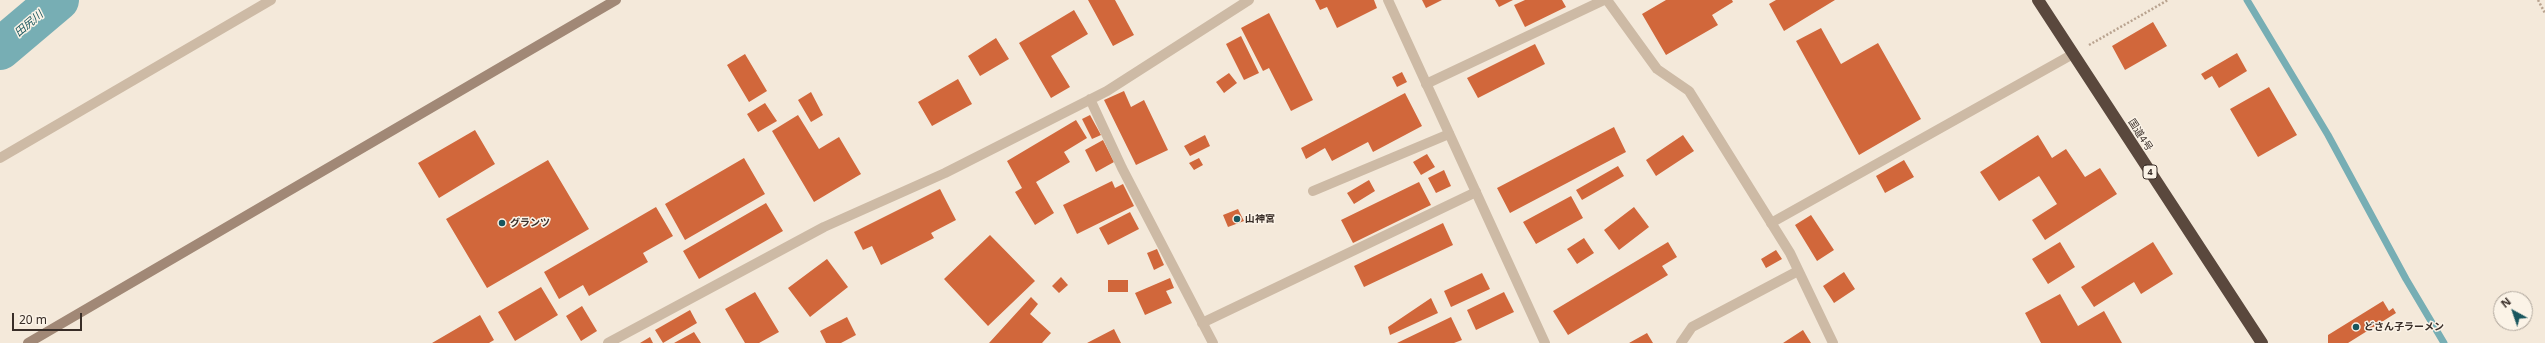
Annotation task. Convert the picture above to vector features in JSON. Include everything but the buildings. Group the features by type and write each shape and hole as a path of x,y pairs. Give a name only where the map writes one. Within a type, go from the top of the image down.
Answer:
{"highway":[{"name":"国道4号","path":"2038,0 2262,343"}],"street":[{"path":"0,158 271,0"},
{"path":"28,343 616,0"},
{"path":"608,343 824,227 945,173 1107,91 1249,0"},
{"path":"1388,0 1545,343"},
{"path":"1426,84 1604,0"},
{"path":"1607,0 1657,69 1689,92 1771,223 1798,271 1833,343"},
{"path":"1771,223 2073,54"},
{"path":"1090,99 1122,168 1213,343"},
{"path":"1313,191 1449,134"},
{"path":"1202,323 1476,192"},
{"path":"1681,343 1692,327 1798,271"}],"path":[{"path":"2073,54 2168,0"},
{"path":"2538,0 2545,13"}],"waterway":[{"name":"田尻川","path":"0,49 58,0"},
{"path":"2247,0 2328,135 2406,279 2444,343"}],"place":[{"name":"山神宮","path":"1237,219"},
{"name":"グランツ","path":"502,223"},
{"name":"どさん子ラーメン","path":"2356,327"}]}
